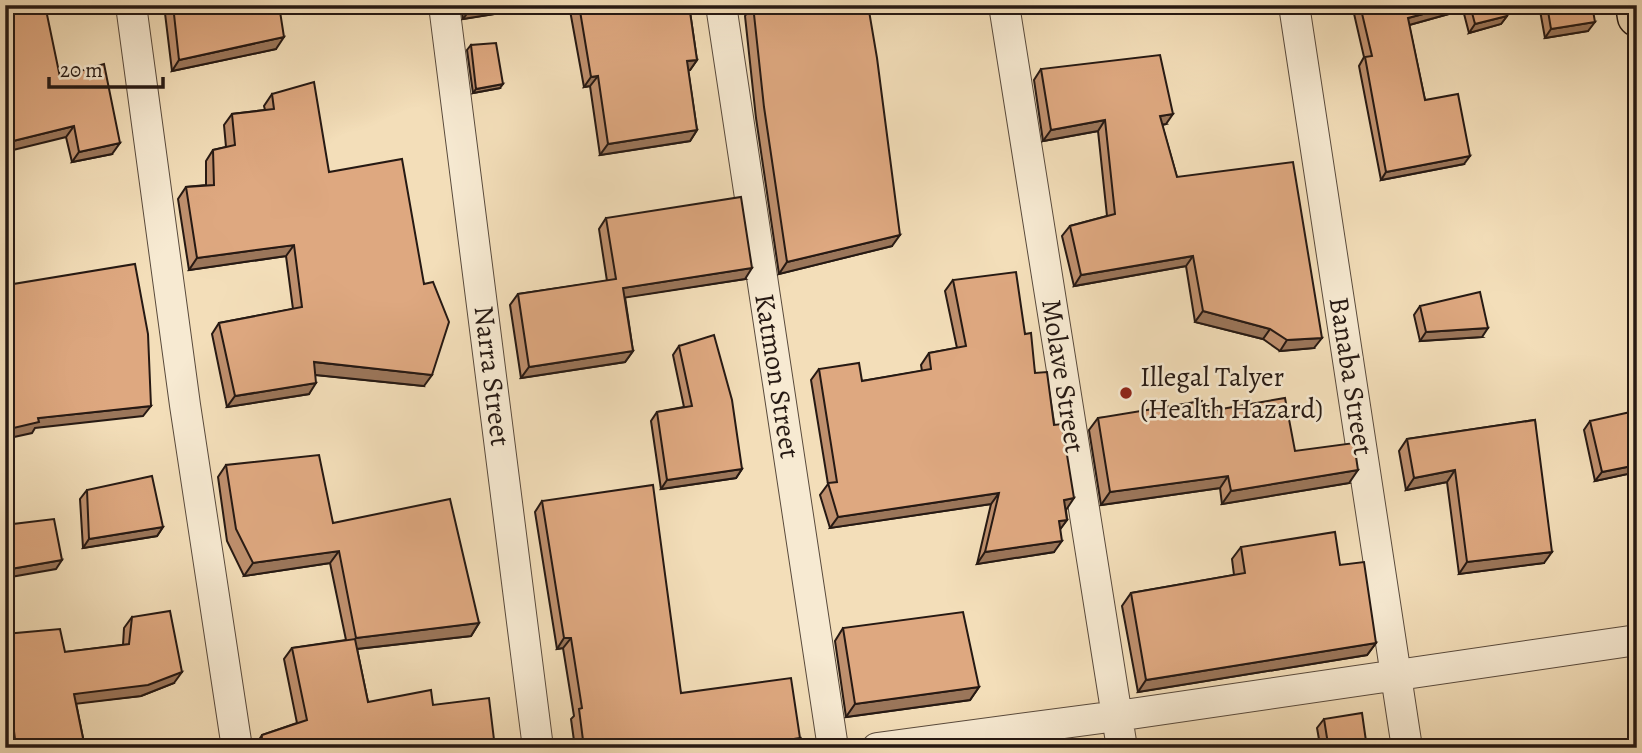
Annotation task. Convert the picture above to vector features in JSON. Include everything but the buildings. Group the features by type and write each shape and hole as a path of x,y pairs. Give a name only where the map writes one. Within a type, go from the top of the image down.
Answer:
{"main road":[{"path":"1635,5 1637,18"}],"street":[{"path":"131,5 187,419 237,748"},
{"name":"Narra Street","path":"444,5 538,748"},
{"name":"Katmon Street","path":"721,5 833,748"},
{"name":"Molave Street","path":"1004,5 1122,748"},
{"name":"Banaba Street","path":"1294,5 1408,748"},
{"path":"877,748 1637,640"}],"place":[{"name":"Illegal Talyer (Health Hazard)","path":"1126,393"}]}
